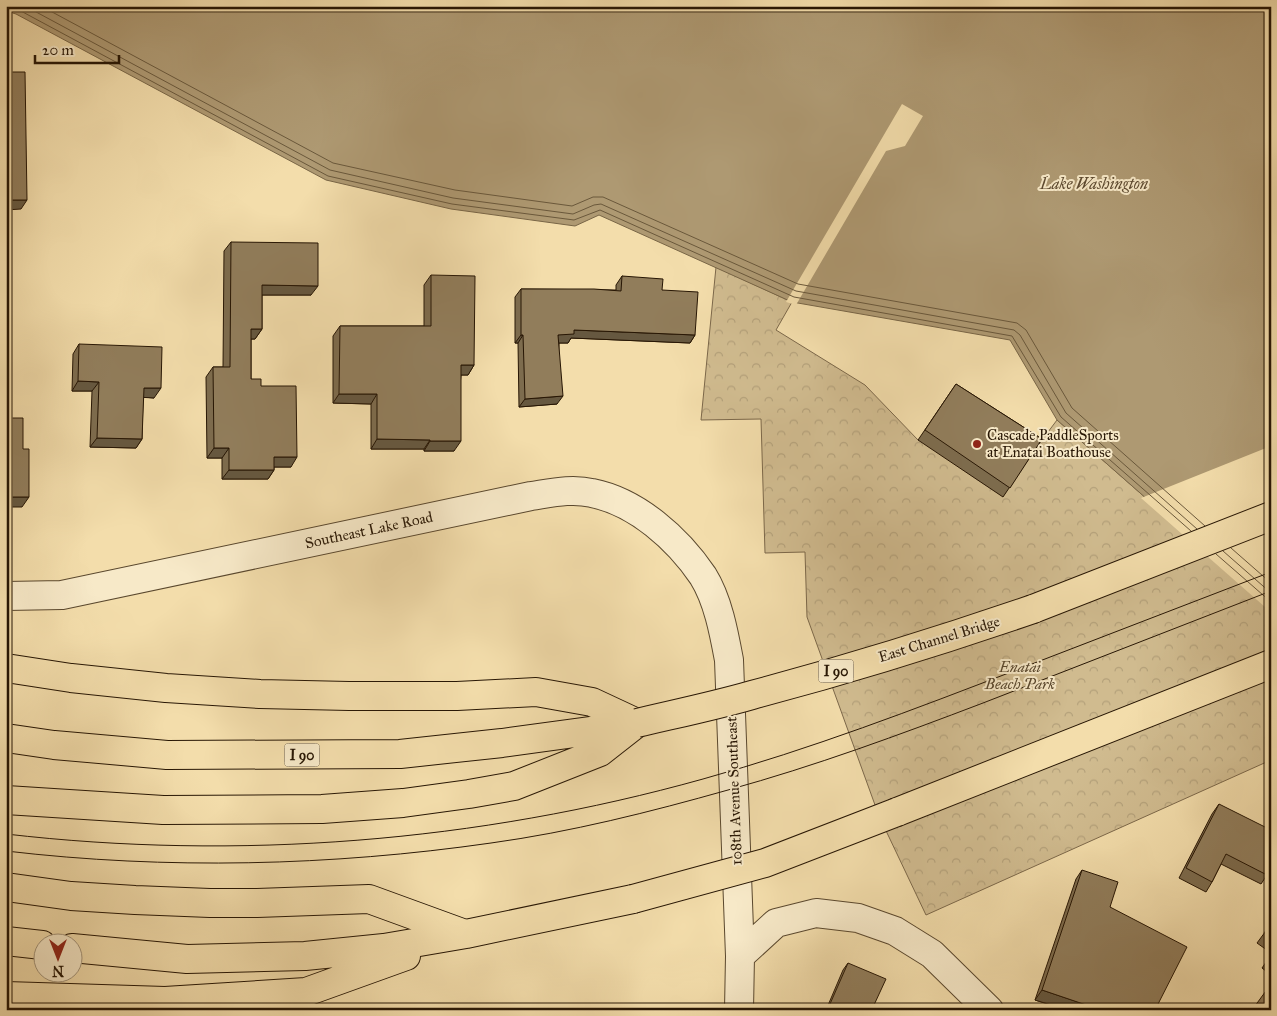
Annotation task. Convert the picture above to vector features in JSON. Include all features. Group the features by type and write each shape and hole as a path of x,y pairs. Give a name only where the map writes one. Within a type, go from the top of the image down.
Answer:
{"highway":[{"name":"East Channel Bridge","path":"637,723 750,696 986,625 1033,609 1271,516"},
{"path":"82,949 187,959 305,956 384,948 466,934 634,899 765,863 1271,664"},
{"path":"6,668 90,680 222,692 349,696 456,696 536,692 592,702 637,723"},
{"path":"6,800 163,810 312,809 367,806 469,794 514,786 637,723"},
{"name":"I 90","path":"6,738 54,745 167,755 400,754 502,743 599,741"},
{"path":"6,887 71,896 172,902 257,903 369,898 466,934"},
{"path":"6,996 165,1002 306,992 466,934"},
{"path":"6,941 32,944"}],"street":[{"name":"Southeast Lake Road","path":"6,596 62,595 521,498 567,491 591,492 616,500 648,518 679,546 704,577"},
{"name":"108th Avenue Southeast","path":"704,577 720,617 729,660 740,956 739,1010"},
{"path":"740,956 776,923 816,913 858,918 896,932 932,954 989,1010"}],"green space":[{"name":"Enatai Beach Park","path":"716,267 792,302 776,330 865,385 918,440 1036,448 1057,420 1271,608 1271,760 926,915 879,816 807,617 805,552 765,553 761,419 701,420"}],"water":[{"name":"Lake Washington","path":"6,6 1271,6 1271,608 1057,420 1010,340 792,302 599,215 575,226 451,209 326,180 16,14 6,11"}],"pier":[{"path":"902,104 923,116 905,146 886,151 796,305 786,302"},
{"path":"1271,446 1271,604 1265,607 1141,498"}],"building":[{"path":"6,72 25,72 27,200 6,200"},
{"path":"231,242 318,243 318,286 262,285 262,329 251,329 251,379 261,379 261,386 296,386 297,457 274,457 274,470 229,470 229,448 214,448 213,367 230,367"},
{"path":"6,263 11,263 11,318 8,318 9,376 6,376"},
{"path":"431,275 475,276 474,365 461,365 461,441 377,439 377,394 339,394 340,326 431,326"},
{"path":"622,276 663,279 662,290 698,292 695,335 574,330 574,334 558,335 563,396 525,399 523,335 521,335 521,289 621,291"},
{"path":"79,344 162,347 161,388 144,388 142,439 97,438 99,382 78,381"},
{"name":"Cascade PaddleSports at Enatai Boathouse","path":"956,384 1042,439 1010,488 925,430"},
{"path":"6,418 23,418 23,449 29,449 29,497 6,497"},
{"path":"1219,804 1271,830 1271,868 1267,875 1226,854 1212,882 1186,868"},
{"path":"1082,870 1118,882 1110,907 1187,947 1155,1010 1101,1010 1042,990"},
{"path":"1271,924 1271,938 1264,933"},
{"path":"848,963 886,979 874,1005 881,1010 833,1010 830,1004"},
{"path":"1271,984 1271,1010 1252,1010"}],"tram line":[{"path":"6,834 93,842 181,846 269,845 357,840 445,831 532,818 618,801 703,779 783,755 862,728 1271,572"},
{"path":"6,851 127,861 188,863 310,861 431,851 491,843 581,827 640,814 793,771 920,727 1271,591"}],"place":[{"name":"Cascade PaddleSports at Enatai Boathouse","path":"977,444"}]}
